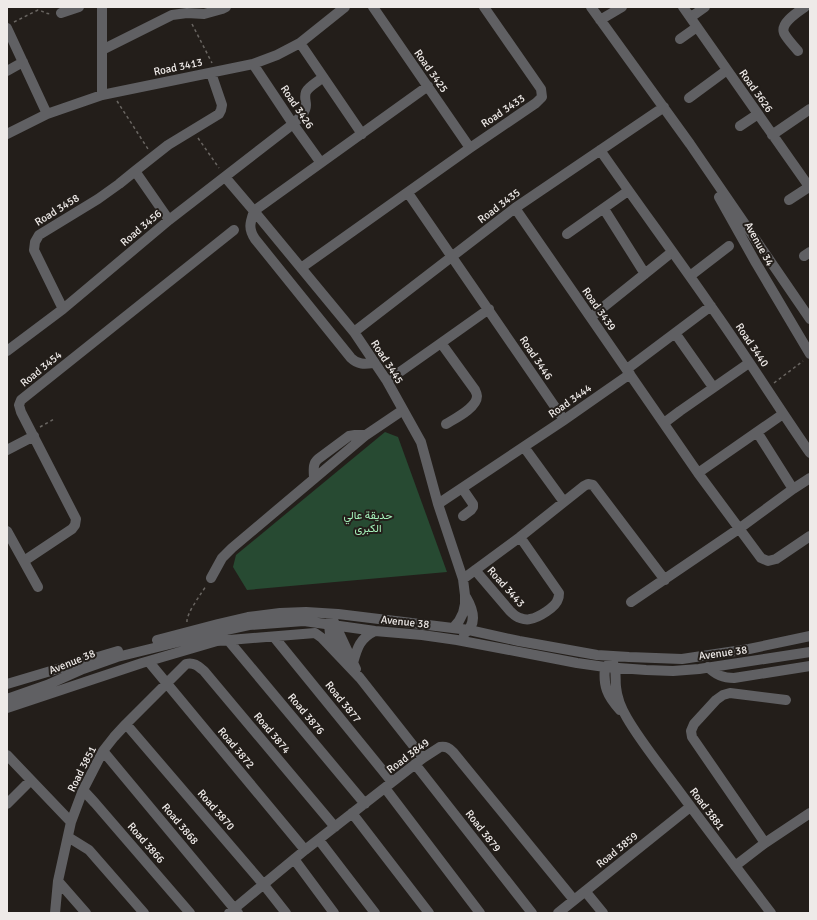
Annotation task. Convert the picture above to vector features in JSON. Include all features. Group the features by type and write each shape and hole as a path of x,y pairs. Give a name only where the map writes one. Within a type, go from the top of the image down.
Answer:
{"street":[{"path":"61,13 79,7"},
{"path":"102,7 102,95"},
{"path":"102,50 172,15 187,13 204,14 226,7"},
{"name":"Road 3413","path":"7,134 47,114 102,95 253,64 277,56 300,43 345,7"},
{"name":"Road 3425","path":"373,7 470,148"},
{"name":"Road 3433","path":"301,268 536,103 542,97 541,89 484,7"},
{"name":"Avenue 34","path":"591,7 690,144 810,319"},
{"path":"600,20 622,7"},
{"name":"Road 3626","path":"683,7 809,188"},
{"path":"691,17 705,7"},
{"path":"798,51 784,32 783,28 786,22 805,7"},
{"path":"10,25 23,62 47,114"},
{"path":"680,39 697,27"},
{"path":"300,43 362,134"},
{"path":"7,71 23,62"},
{"name":"Road 3426","path":"253,64 321,163"},
{"path":"689,98 727,70"},
{"name":"Road 3458","path":"63,309 34,250 35,242 39,235 98,199 168,145 219,114 222,105 214,72"},
{"name":"Road 3456","path":"7,351 63,309 169,220 293,124 305,110 306,92 323,78"},
{"path":"374,363 362,364 354,361 255,239 250,230 250,224 254,211 428,86"},
{"name":"Road 3435","path":"354,332 515,208 664,107"},
{"path":"772,135 810,109"},
{"path":"740,126 758,114"},
{"name":"Avenue 34","path":"690,144 807,357"},
{"name":"Road 3440","path":"600,150 628,192 711,306 810,453"},
{"path":"135,171 169,220"},
{"name":"Road 3445","path":"225,177 354,332 387,382 421,442 438,504 463,579 465,595"},
{"path":"789,200 809,188"},
{"path":"408,192 452,257"},
{"path":"567,234 628,192"},
{"name":"Road 3439","path":"515,208 698,473 761,558 768,561 776,559 810,536"},
{"path":"604,209 646,274"},
{"name":"Road 3454","path":"24,561 72,529 75,525 76,519 21,412 19,405 21,400 234,230"},
{"path":"690,276 729,246"},
{"path":"590,317 672,252"},
{"name":"Road 3446","path":"452,257 564,420"},
{"name":"Road 3444","path":"438,504 564,420 628,372 711,306"},
{"path":"387,382 489,309"},
{"path":"676,333 713,387"},
{"path":"440,343 475,390 477,397 475,404 446,424"},
{"path":"664,423 680,410 749,363"},
{"path":"211,578 222,558 232,548 366,435 403,410"},
{"path":"698,473 783,414"},
{"path":"757,432 793,489"},
{"path":"7,450 33,434"},
{"path":"524,447 564,502"},
{"path":"632,602 810,478"},
{"name":"Road 3443","path":"463,579 588,484 593,486 665,580"},
{"path":"462,488 473,504 473,507 462,516"},
{"path":"7,531 38,588"},
{"name":"Road 3443","path":"475,570 510,612 516,617 529,619 538,617 554,606 558,600 559,593 520,537"},
{"path":"453,628 463,613 465,595"},
{"path":"457,640 469,630 473,622 473,613 465,595"},
{"name":"Avenue 38","path":"7,684 110,653 218,624 264,614 306,612 375,631 457,640 577,663 646,670 673,671 708,668 810,652"},
{"path":"332,619 332,638 342,658"},
{"path":"332,619 360,678"},
{"name":"Avenue 38","path":"7,700 117,657 250,625 332,619 453,628 598,655 682,659 749,649 810,636"},
{"path":"274,637 290,630 304,621"},
{"path":"353,663 360,643 375,631"},
{"path":"7,708 145,663 217,641 228,640 315,633 342,658 360,678"},
{"name":"Road 3877","path":"274,637 388,785 480,913"},
{"name":"Road 3876","path":"228,640 365,804"},
{"path":"145,663 151,649"},
{"path":"598,655 611,666 629,657"},
{"name":"Road 3872","path":"145,663 167,684 305,850"},
{"name":"Road 3851","path":"55,913 58,881 71,822 83,790 103,751 126,724 186,664"},
{"name":"Road 3874","path":"186,664 196,664 204,671 335,827"},
{"name":"Road 3881","path":"611,666 604,676 605,686 613,702 627,718 690,807 769,912"},
{"path":"708,668 719,676 734,678 810,666"},
{"name":"Road 3879","path":"360,678 419,761 532,913"},
{"path":"765,843 692,737 691,731 694,724 722,695 730,693 786,700"},
{"name":"Road 3870","path":"126,724 264,885 286,913"},
{"name":"Road 3849","path":"234,912 294,859 352,813 419,761 440,747 445,746 450,748 574,900"},
{"name":"Road 3868","path":"103,751 234,912"},
{"path":"7,755 71,822"},
{"path":"7,804 31,780"},
{"name":"Road 3866","path":"83,790 190,913"},
{"name":"Road 3859","path":"558,913 690,807"},
{"path":"352,813 429,913"},
{"path":"735,866 765,843 810,813"},
{"path":"68,837 89,850 144,913"},
{"path":"319,840 375,913"},
{"path":"294,859 334,913"},
{"path":"58,881 86,913"},
{"path":"585,891 603,913"}],"path":[{"path":"10,25 38,10 48,14 61,13"},
{"path":"187,13 214,72"},
{"path":"112,93 153,157"},
{"path":"193,130 225,177"},
{"path":"766,388 807,357"},
{"path":"33,434 54,419"},
{"path":"188,632 187,620 189,614 211,578"}],"green space":[{"name":"حديقة عالي الكبرى","path":"385,432 398,437 447,572 247,590 233,567 236,555"}]}
